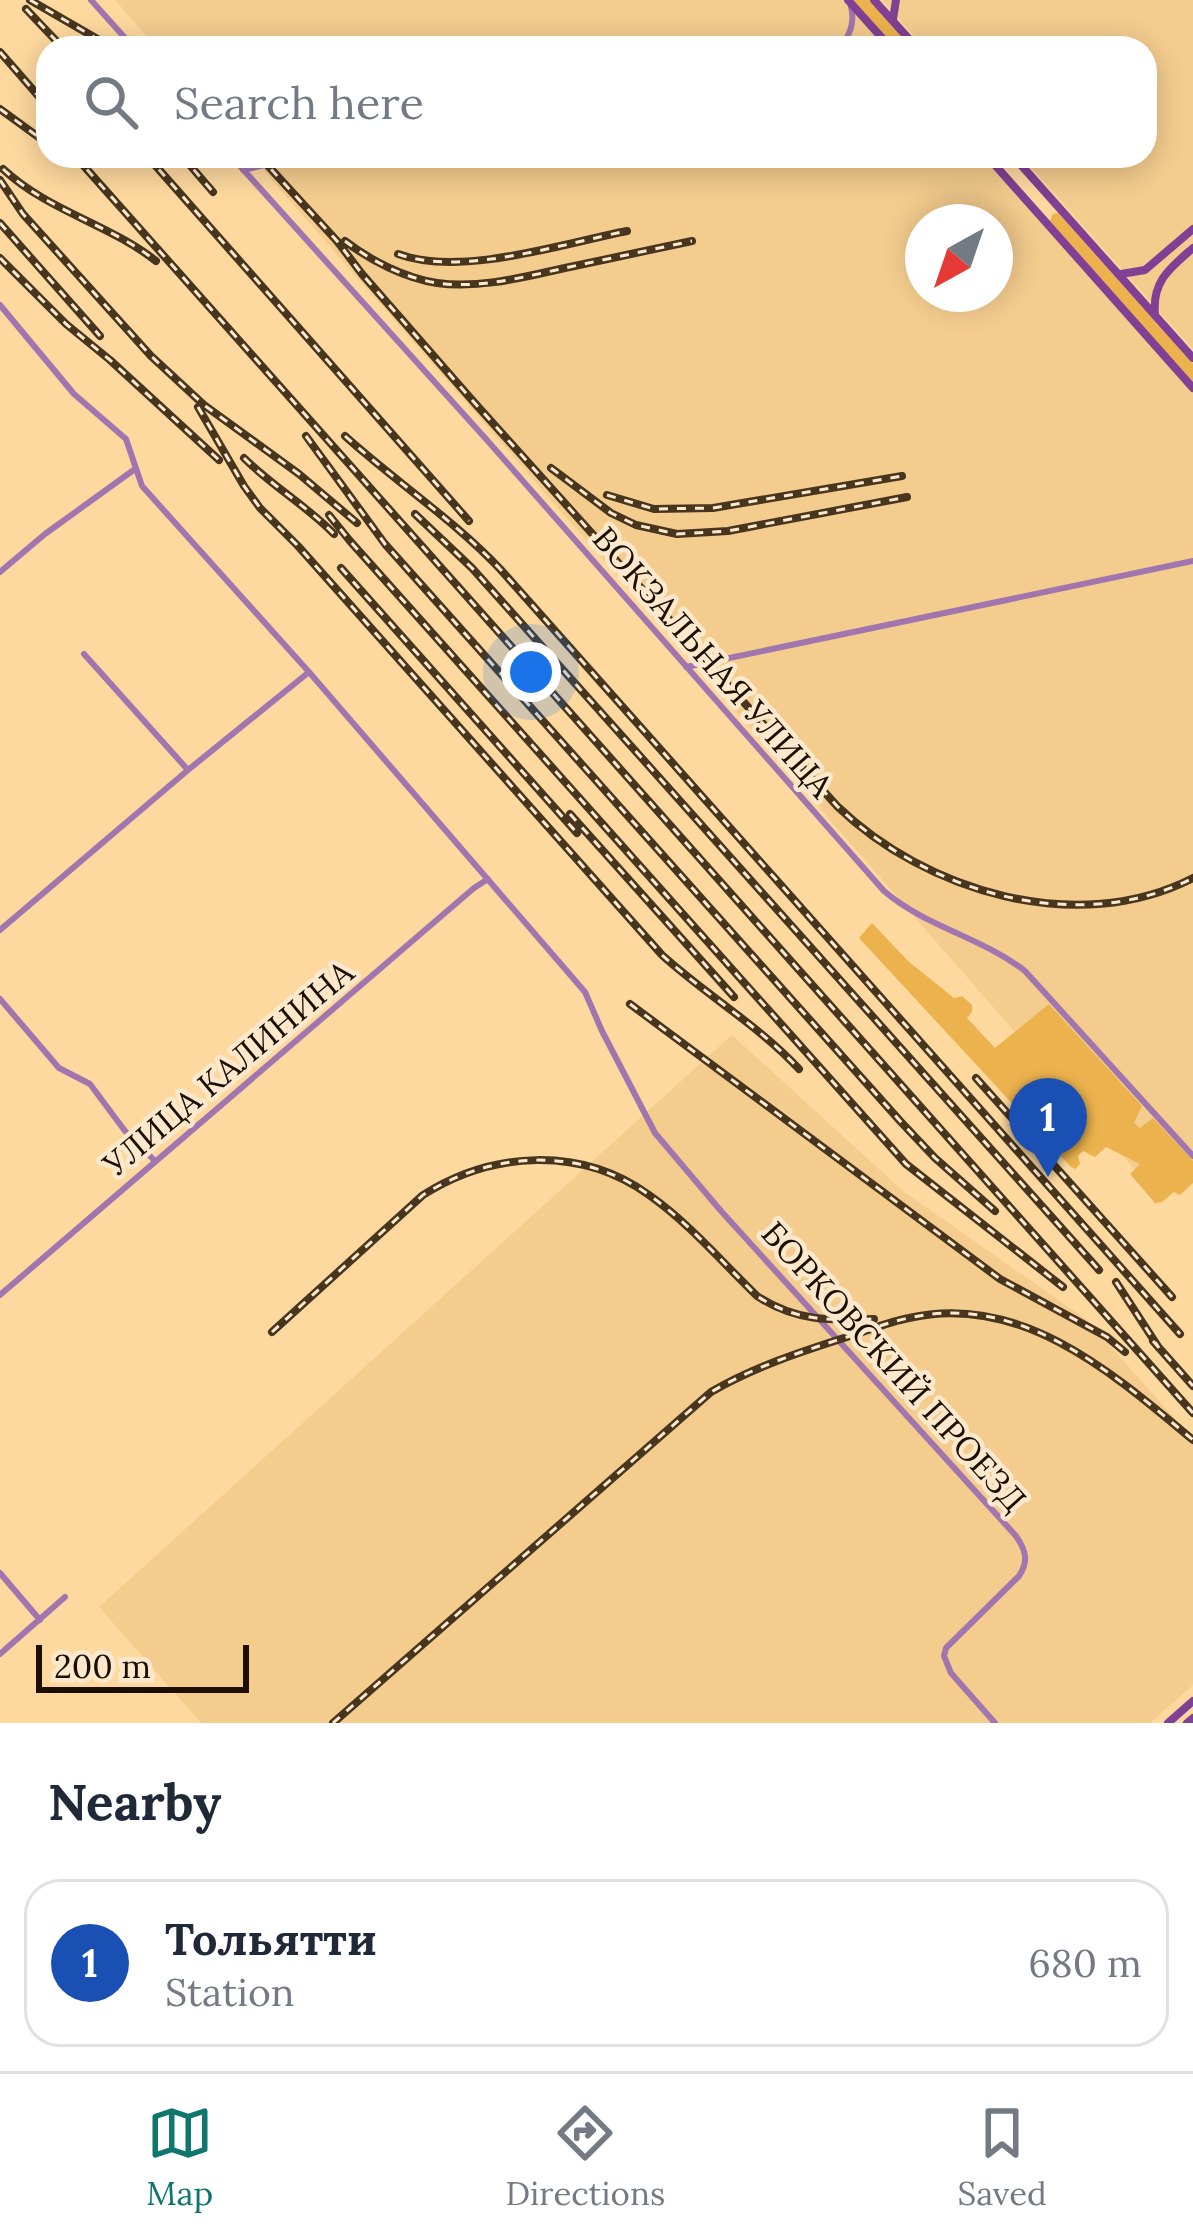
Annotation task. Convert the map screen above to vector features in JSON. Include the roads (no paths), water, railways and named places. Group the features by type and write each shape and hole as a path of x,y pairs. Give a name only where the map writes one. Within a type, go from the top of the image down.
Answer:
{"main road":[{"path":"874,0 906,36"},
{"path":"893,21 896,0"},
{"path":"849,2 878,36"},
{"path":"998,168 1193,388"},
{"path":"1024,168 1193,358"},
{"path":"1042,217 1056,204"},
{"path":"1116,272 1128,275 1144,270 1193,229"},
{"path":"1155,316 1158,282 1193,248"},
{"path":"1168,1723 1193,1700"}],"street":[{"path":"91,0 123,36"},
{"path":"848,36 853,16 849,2"},
{"path":"243,170 252,168"},
{"name":"ВОКЗАЛЬНАЯ УЛИЦА","path":"243,170 884,891 915,914 992,948 1025,971 1193,1156"},
{"path":"0,304 74,394 126,439 142,486 488,879"},
{"path":"0,572 136,469"},
{"path":"686,667 1193,561"},
{"path":"84,654 188,770"},
{"path":"0,930 309,672"},
{"name":"БОРКОВСКИЙ ПРОЕЗД","path":"488,879 585,992 655,1133 1023,1547 1026,1558 1018,1576 944,1652 951,1673 995,1723"},
{"name":"УЛИЦА КАЛИНИНА","path":"0,1295 488,879"},
{"path":"0,999 59,1068 90,1084 155,1161"},
{"path":"0,1573 40,1620"},
{"path":"0,1654 65,1597"}],"railway":[{"path":"30,0 92,36"},
{"path":"26,9 52,36"},
{"path":"0,52 36,93"},
{"path":"0,109 36,135"},
{"path":"86,168 1193,1413"},
{"path":"158,168 469,521"},
{"path":"192,168 213,192"},
{"path":"270,168 837,806 873,836 958,882 1053,904 1101,904 1148,895 1193,878"},
{"path":"3,169 39,196 156,261"},
{"path":"0,180 23,214 151,356 204,405 357,523"},
{"path":"0,223 100,336"},
{"path":"398,254 423,260 481,260 627,231"},
{"path":"345,241 413,277 469,284 692,241"},
{"path":"0,258 66,324 219,460"},
{"path":"198,407 260,508 662,955 799,1069"},
{"path":"306,436 385,544 901,1122 995,1211"},
{"path":"345,436 501,570 1180,1334"},
{"path":"244,458 334,534"},
{"path":"551,468 611,513 636,525 677,534 728,531 907,497"},
{"path":"607,495 654,509 713,508 902,476"},
{"path":"415,514 472,568 1099,1270"},
{"path":"329,515 906,1164 1063,1287"},
{"path":"341,568 577,833"},
{"path":"570,814 734,997"},
{"path":"630,1004 1000,1279 1107,1337 1125,1352"},
{"path":"976,1078 1172,1297"},
{"path":"272,1332 423,1195 478,1170 536,1160 595,1168 623,1179 664,1206 771,1304 813,1318 874,1319"},
{"path":"1116,1282 1159,1348"},
{"path":"333,1723 711,1392 778,1361 878,1327 950,1313 990,1317 1027,1328 1098,1366 1193,1440"},
{"path":"1153,1341 1193,1386"}],"place":[{"name":"Тольятти","path":"1048,1177"}]}
